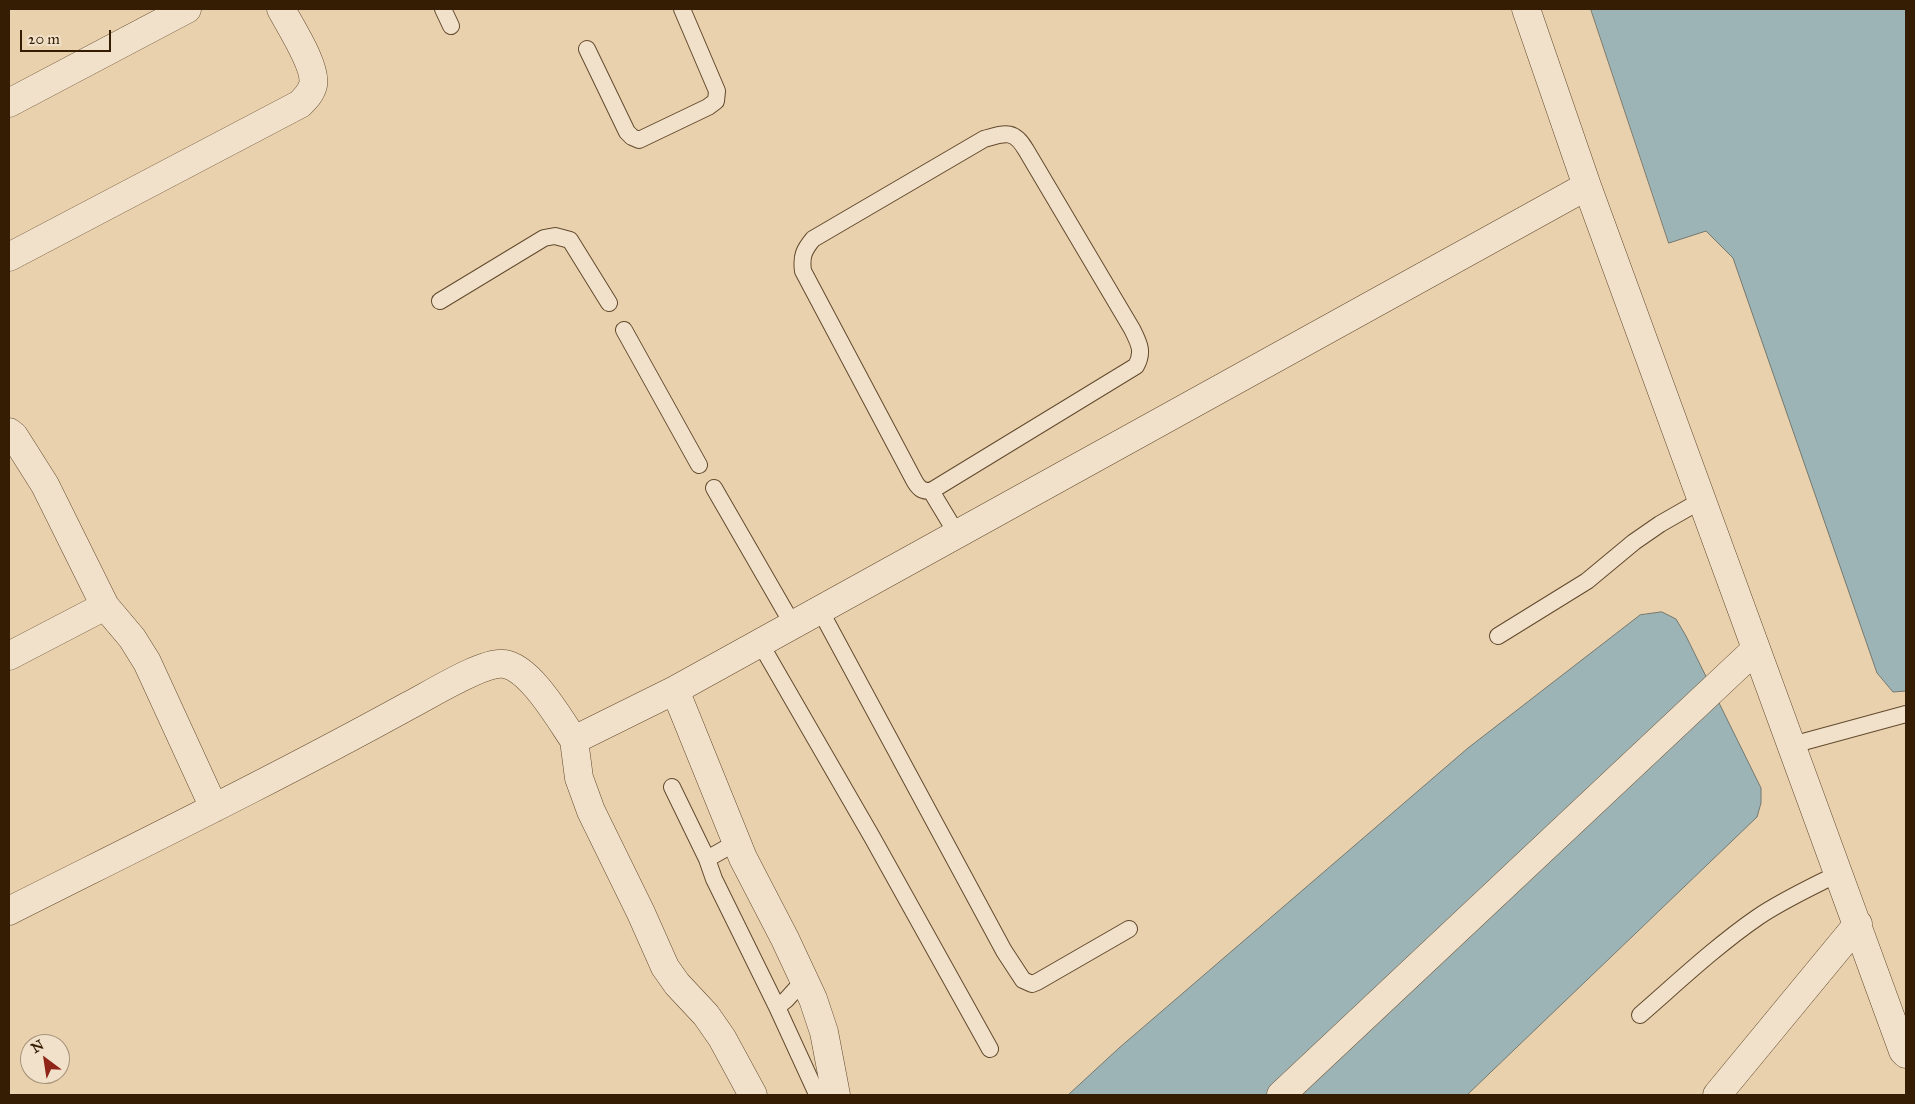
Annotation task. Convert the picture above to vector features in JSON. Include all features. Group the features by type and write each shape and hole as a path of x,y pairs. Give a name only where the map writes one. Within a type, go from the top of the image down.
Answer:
{"street":[{"path":"9,103 187,9"},
{"path":"9,257 300,104 309,94 314,83 312,68 281,9"},
{"path":"1526,9 1587,186 1903,1051 1906,1054"},
{"path":"574,740 675,690 794,625 1587,186"},
{"path":"9,432 14,436 45,485 105,606 132,638 146,662 214,808"},
{"path":"9,656 105,606"},
{"path":"1281,1095 1756,649"},
{"path":"9,911 304,763 460,678 491,665 504,664 523,672 546,698 574,740 579,778 591,811 641,912 665,967 722,1038 753,1095"},
{"path":"675,690 743,858 813,999 824,1032 826,1094"},
{"path":"1717,1095 1858,924"}],"lane":[{"path":"443,9 451,26"},
{"path":"587,49 627,132 632,138 639,140 708,108 716,101 717,91 682,9"},
{"path":"1009,134 1020,139 1132,330 1140,345 1141,356 1136,366 932,491 924,491 915,482 803,271 801,259 804,249 813,239 984,140 1009,134"},
{"path":"440,301 544,238 555,236 570,240 609,303"},
{"path":"624,330 699,464"},
{"path":"714,488 794,625"},
{"path":"932,491 957,534"},
{"path":"1498,636 1587,581 1654,528 1702,500"},
{"path":"820,610 1004,951 1023,980 1032,984 1037,982 1128,929"},
{"path":"760,643 872,837 990,1049"},
{"path":"1792,745 1906,714"},
{"path":"672,786 707,859 714,879 777,1007 826,1094"},
{"path":"707,859 737,842"},
{"path":"1640,1016 1727,940 1758,917 1789,898 1839,873"},
{"path":"777,1007 804,980"}],"water":[{"path":"1591,9 1906,9 1906,691 1893,692 1877,673 1733,258 1706,231 1669,243"},
{"path":"1662,612 1676,619 1686,636 1761,788 1761,803 1757,817 1467,1095 1068,1095 1119,1048 1468,748 1640,615"}]}
